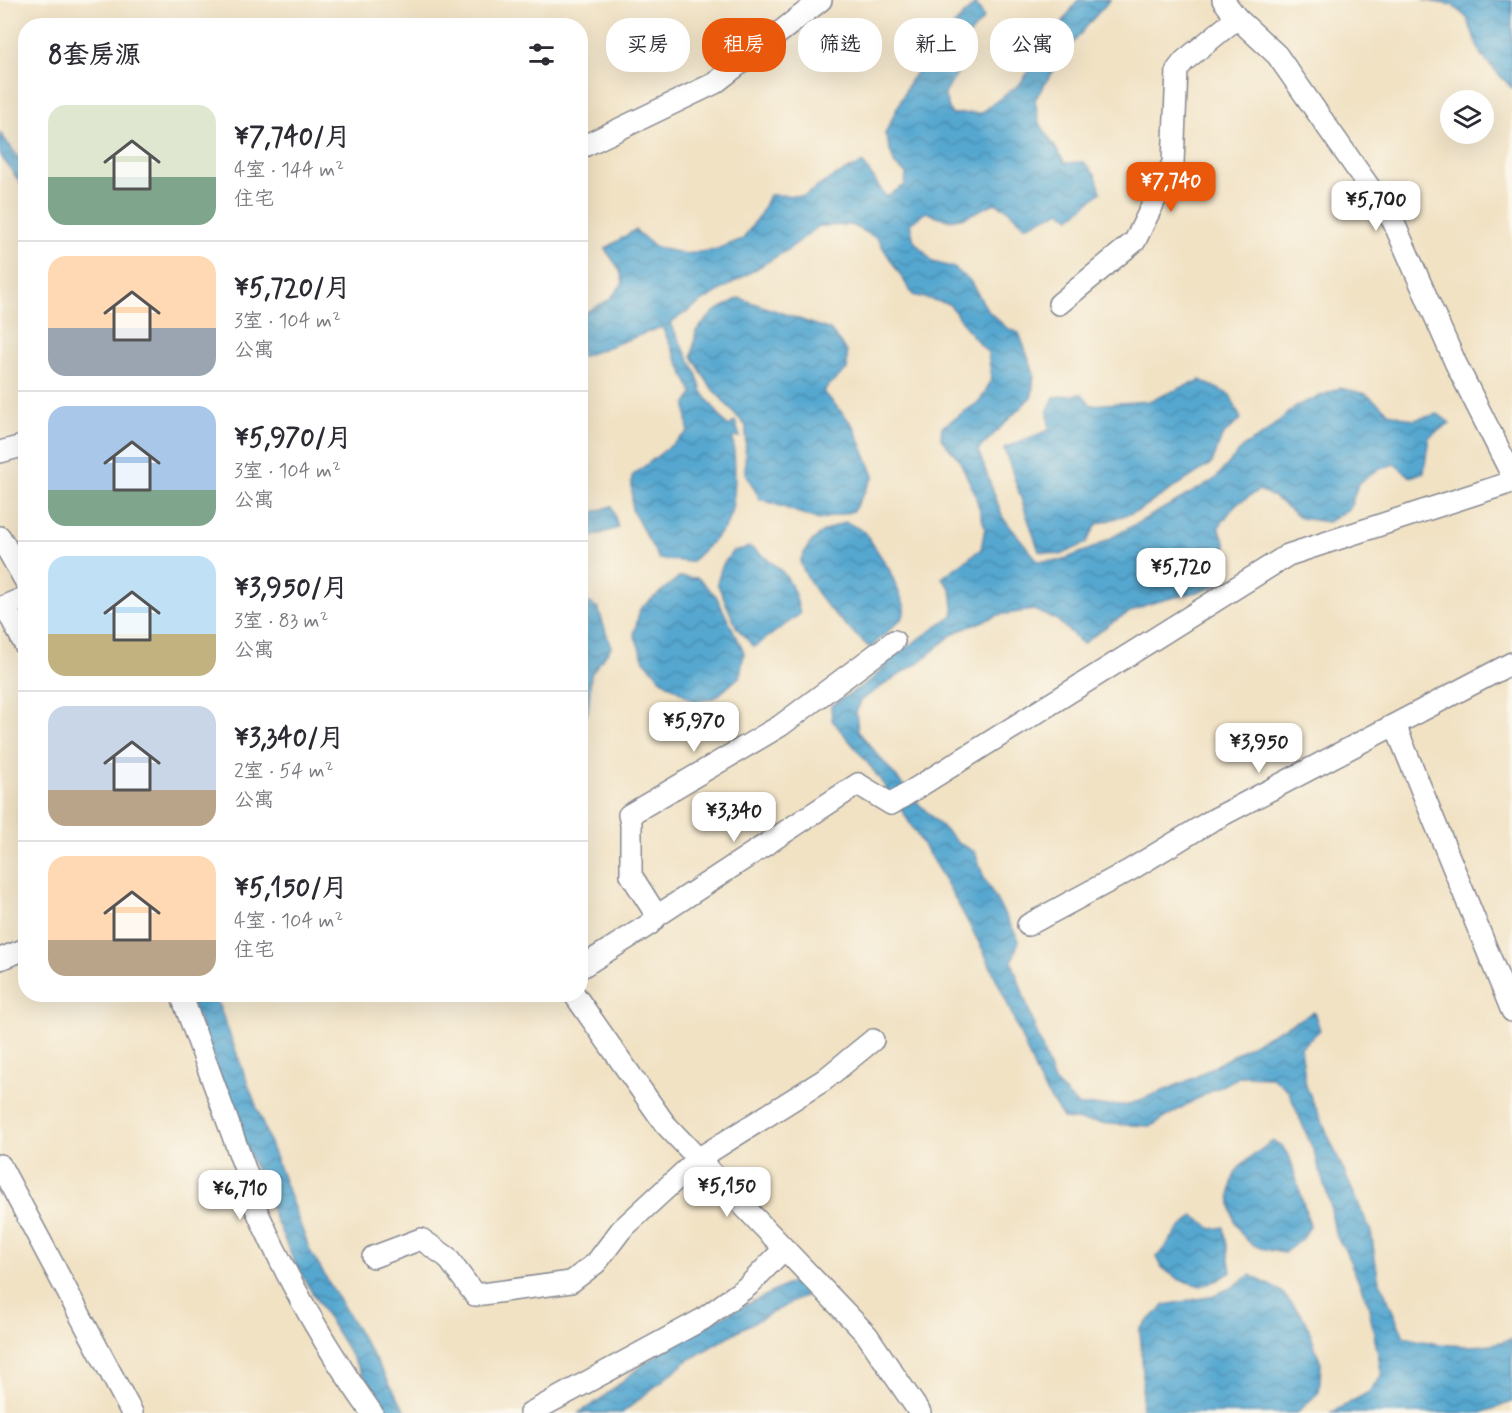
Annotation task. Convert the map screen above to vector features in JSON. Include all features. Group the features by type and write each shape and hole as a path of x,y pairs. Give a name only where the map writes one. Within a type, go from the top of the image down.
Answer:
{"street":[{"path":"588,144 715,82 821,0"},
{"path":"1223,0 1237,18 1277,55 1393,222 1456,364 1512,475"},
{"path":"1059,304 1135,241 1173,163 1177,70 1184,61 1237,18"},
{"path":"0,452 18,447"},
{"path":"588,963 858,784 891,804 1288,555 1512,482"},
{"path":"0,537 18,568"},
{"path":"18,600 2,607 18,634"},
{"path":"657,916 631,874 629,815 780,726 894,641"},
{"path":"1028,925 1130,870 1209,822 1512,663"},
{"path":"1395,725 1512,1011"},
{"path":"0,959 18,952"},
{"path":"184,1002 256,1199 256,1209 282,1266 341,1370 372,1413"},
{"path":"580,1002 665,1124 867,1335 920,1413"},
{"path":"373,1257 421,1239 447,1257 474,1295 571,1282 596,1263 621,1230 698,1159 824,1080 873,1040"},
{"path":"0,1165 132,1413"},
{"path":"530,1413 703,1319 748,1286 784,1249"}],"water":[{"path":"1078,0 1110,0 1074,42 1074,18 1066,18"},
{"path":"1423,0 1512,0 1512,88 1481,55 1467,18 1452,5"},
{"path":"976,3 984,18 978,25 978,18 961,18"},
{"path":"917,72 958,72 944,94 951,114 980,113 1020,84 1028,72 1053,72 1035,100 1039,122 1065,163 1084,162 1096,176 1101,192 1070,218 1061,211 1025,226 1007,209 995,203 965,217 948,220 926,212 910,224 914,241 933,262 954,268 970,281 988,311 1007,328 1019,333 1034,373 1032,396 978,450 1003,518 1038,561 1060,561 1095,547 1214,480 1244,446 1263,435 1296,406 1340,388 1366,394 1390,413 1413,420 1438,414 1450,423 1429,437 1424,472 1411,477 1394,464 1377,470 1358,484 1350,508 1328,522 1300,518 1274,497 1259,490 1235,505 1218,528 1226,549 1219,585 1139,608 1110,624 1083,644 1057,620 1034,610 998,615 954,633 921,661 862,699 856,712 858,731 917,802 958,843 975,852 984,878 1019,940 1012,962 1054,1082 1079,1106 1128,1105 1194,1078 1314,1012 1320,1030 1301,1047 1306,1086 1371,1232 1378,1277 1404,1337 1458,1346 1485,1345 1512,1339 1512,1402 1481,1413 1331,1413 1369,1392 1382,1375 1368,1303 1344,1248 1335,1234 1330,1203 1314,1152 1288,1090 1272,1077 1241,1076 1151,1126 1064,1119 1041,1085 983,950 946,882 903,812 871,767 832,720 831,706 870,681 897,654 954,615 951,589 942,578 981,549 985,528 975,494 959,459 941,439 942,427 980,401 992,379 988,353 949,304 913,295 877,238 852,225 819,226 789,249 706,299 670,323 696,372 702,392 728,427 735,421 740,437 733,437 734,497 732,509 724,528 691,562 659,559 632,510 632,476 688,432 686,404 693,394 662,327 588,354 588,311 610,299 623,283 620,270 605,249 635,230 655,247 686,254 714,250 743,239 761,213 769,195 804,196 831,178 863,163 886,197 905,185 906,173 895,165 885,134 910,81"},
{"path":"0,133 18,157 18,179 0,155"},
{"path":"739,298 830,330 847,352 847,369 823,391 854,427 874,476 853,511 819,520 760,499 745,473 746,426 710,386 692,356 696,331 714,312"},
{"path":"1200,380 1230,395 1241,419 1222,436 1212,463 1138,511 1097,524 1086,543 1061,555 1039,551 1004,448 1049,430 1048,410 1054,397 1082,394 1091,405 1149,401"},
{"path":"612,506 618,528 591,537 588,541 588,514"},
{"path":"846,522 865,532 889,569 905,607 903,617 870,648 839,619 821,598 800,562 817,536"},
{"path":"750,547 784,574 793,590 800,614 754,647 737,628 717,583 722,566 732,552"},
{"path":"679,577 698,578 716,596 744,652 740,676 716,697 696,702 663,681 644,660 634,634 640,609"},
{"path":"588,602 598,608 611,647 591,674 588,712"},
{"path":"192,1002 218,1002 310,1251 407,1413 382,1413 363,1375 296,1266 265,1195"},
{"path":"1272,1141 1282,1146 1290,1158 1310,1226 1303,1238 1284,1253 1263,1249 1245,1238 1234,1219 1232,1208 1231,1186 1234,1176 1246,1161"},
{"path":"1194,1216 1212,1229 1224,1227 1231,1272 1201,1286 1180,1280 1163,1269 1157,1257 1179,1229"},
{"path":"1250,1275 1281,1291 1306,1321 1321,1364 1319,1392 1297,1413 1141,1413 1143,1374 1140,1329 1165,1305 1209,1297 1231,1288"},
{"path":"797,1280 810,1293 739,1330 687,1361 622,1413 578,1413 683,1338"}]}
